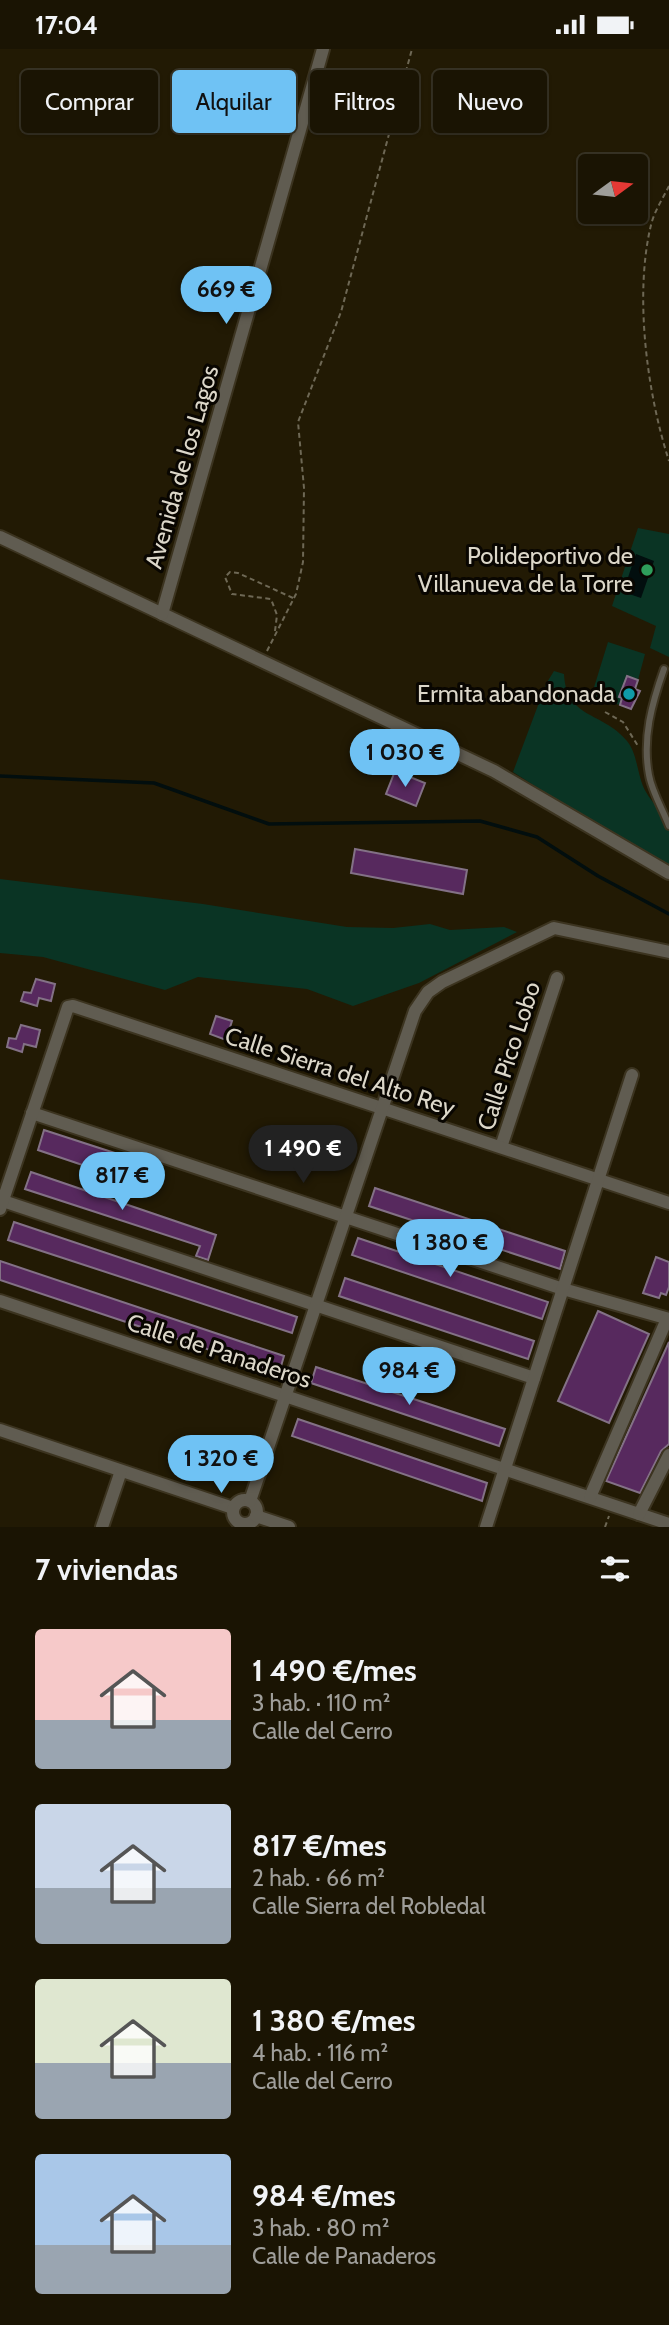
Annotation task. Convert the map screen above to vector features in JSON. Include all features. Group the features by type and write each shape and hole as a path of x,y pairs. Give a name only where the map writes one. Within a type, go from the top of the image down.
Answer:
{"street":[{"name":"Avenida de los Lagos","path":"162,614 323,49"},
{"path":"0,537 495,771 669,873"},
{"path":"250,1501 415,1011 428,992 442,982 534,935 554,928 669,952"},
{"name":"Calle Pico Lobo","path":"501,1147 558,978"},
{"name":"Calle Sierra del Alto Rey","path":"32,1113 68,1007 78,1007 669,1203"},
{"path":"486,1527 632,1075"},
{"path":"534,1378 316,1305 1,1205 32,1113 563,1289 668,1319 590,1497"},
{"name":"Calle de Panaderos","path":"0,1301 669,1524"},
{"path":"0,1430 233,1508"},
{"path":"639,1514 669,1455"},
{"path":"102,1527 121,1471"},
{"path":"242,1500 250,1501 256,1509 256,1516 241,1525 233,1516 233,1508 242,1500"},
{"path":"256,1516 289,1527"}],"lane":[{"path":"664,669 651,706 647,741 649,776 669,826"}],"path":[{"path":"263,662 294,599 303,562 304,524 298,422 341,312 412,49"},
{"path":"669,185 652,223 646,262 646,314 652,402 669,461"},
{"path":"275,633 277,615 271,599 232,593 225,577 230,572 238,573 294,599"},
{"path":"605,712 623,722 636,739 640,755"}],"green space":[{"name":"Polideportivo de Villanueva de la Torre","path":"638,528 669,534 669,657 650,648 656,626 612,606"},
{"path":"608,642 645,654 638,680 627,677 619,696 622,698 620,705 591,697"},
{"path":"554,671 564,674 566,689 578,707 617,731 631,746 643,786 669,828 669,872 513,772 546,684"},
{"path":"0,879 203,904 347,927 393,928 430,924 450,930 504,927 517,932 419,983 353,1006 307,989 198,977 165,990 43,957 0,953"}],"shaded area":[{"path":"636,554 654,561 641,598 623,592"}],"building":[{"name":"Ermita abandonada","path":"627,676 638,680 635,689 640,691 631,709 620,705 622,698 619,697"},
{"path":"395,771 425,783 416,806 386,794"},
{"path":"355,849 467,870 463,894 351,873"},
{"path":"36,979 55,984 51,1001 39,998 37,1006 21,1001 24,992 31,993"},
{"path":"216,1016 232,1021 226,1040 210,1034"},
{"path":"21,1025 40,1030 36,1047 24,1044 22,1052 7,1047 9,1038 16,1039"},
{"path":"44,1130 127,1157 121,1178 38,1150"},
{"path":"31,1172 216,1235 208,1260 196,1256 200,1246 25,1189"},
{"path":"375,1188 565,1251 560,1269 369,1206"},
{"path":"14,1222 297,1317 292,1333 8,1240"},
{"path":"358,1238 548,1302 542,1319 352,1255"},
{"path":"656,1257 669,1262 669,1287 666,1295 661,1293 659,1298 643,1293"},
{"path":"0,1261 284,1356 279,1373 0,1280"},
{"path":"345,1278 534,1341 528,1359 339,1296"},
{"path":"598,1311 649,1334 609,1423 558,1401"},
{"path":"669,1342 669,1444 661,1451 640,1493 606,1481"},
{"path":"316,1367 505,1429 499,1446 311,1383"},
{"path":"298,1419 487,1483 482,1501 292,1436"}],"waterway":[{"path":"0,776 154,783 269,824 480,821 537,837 598,876 669,914"}],"place":[{"name":"Polideportivo de Villanueva de la Torre","path":"647,570"},
{"name":"Ermita abandonada","path":"629,694"}]}
